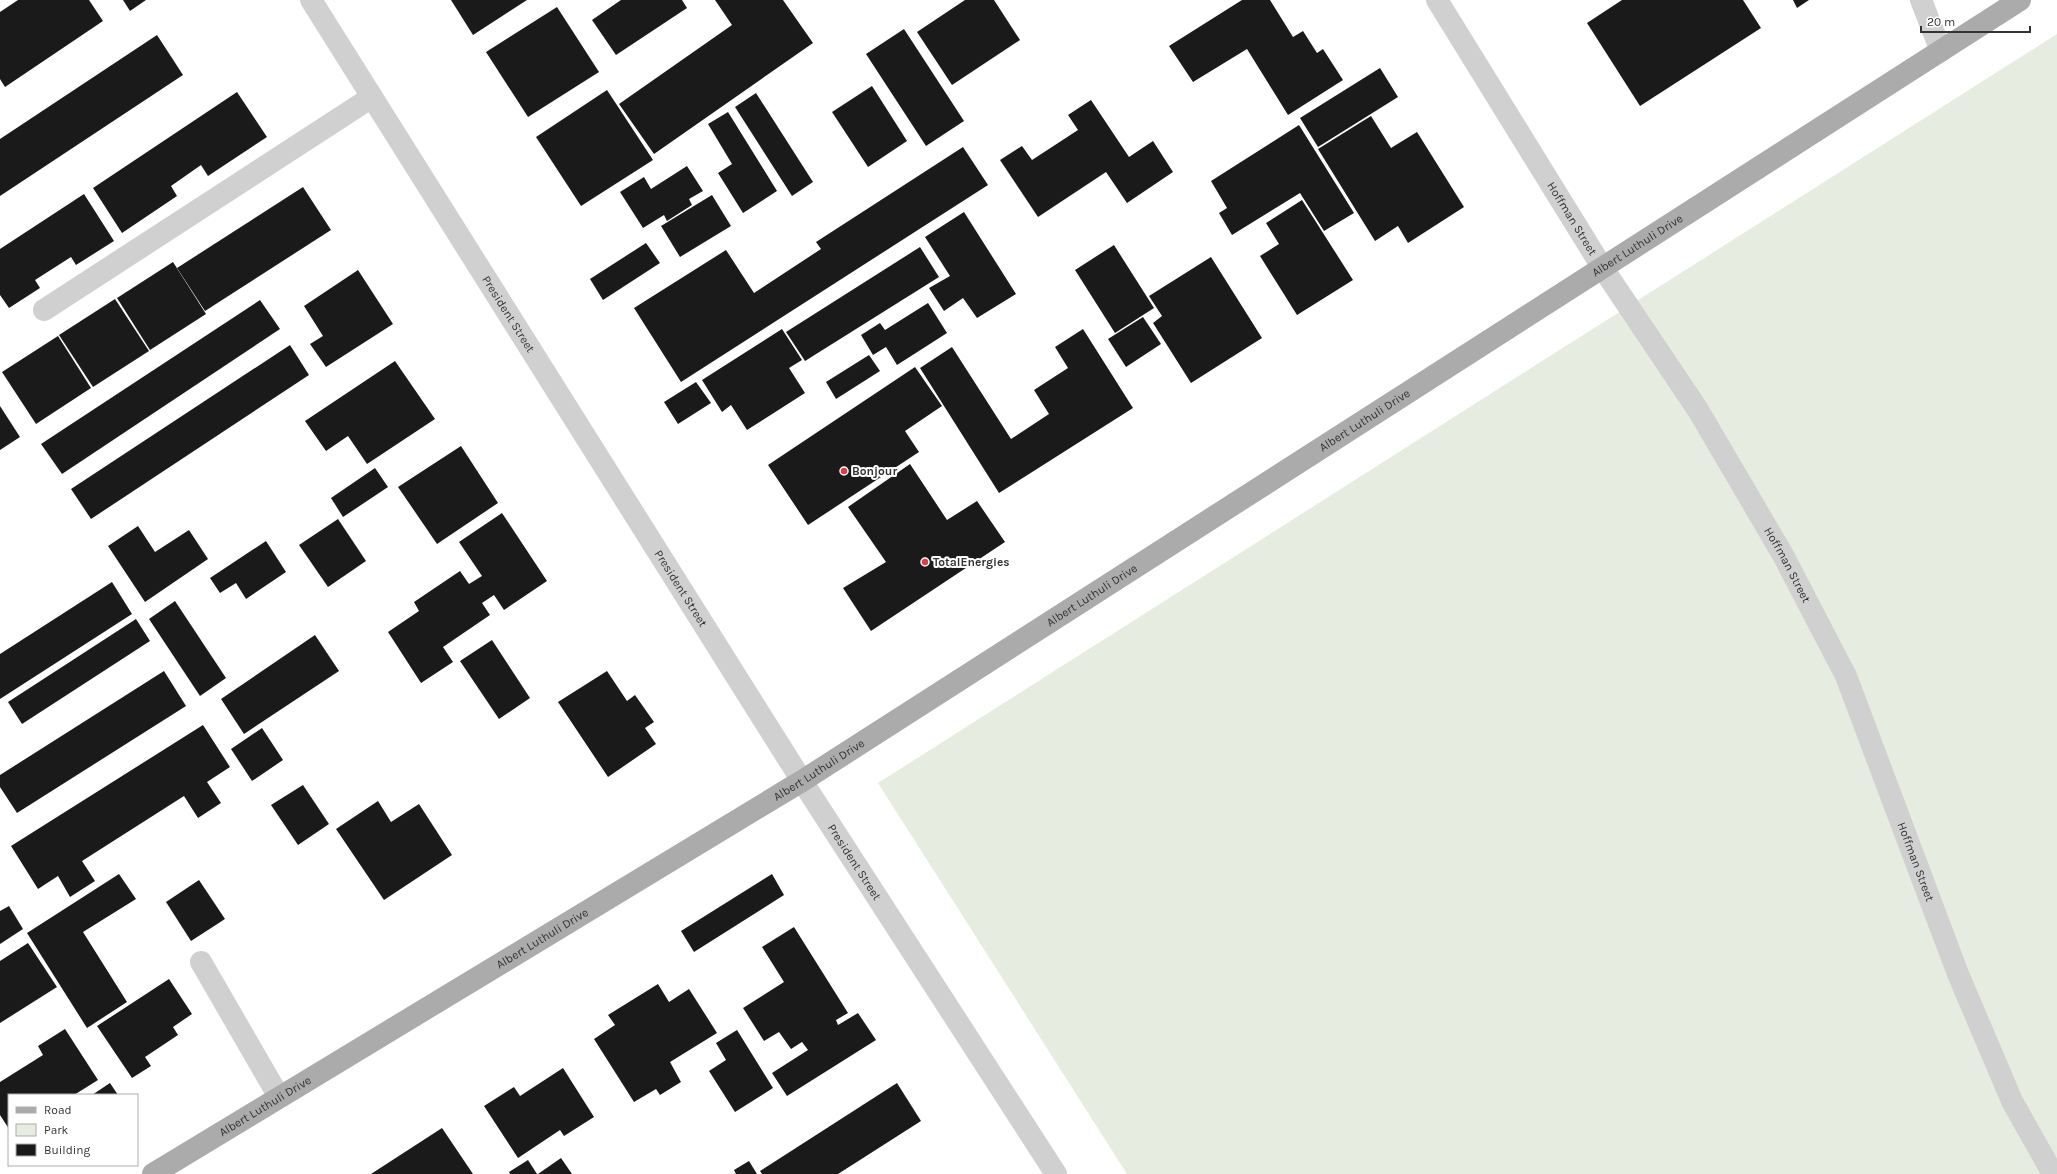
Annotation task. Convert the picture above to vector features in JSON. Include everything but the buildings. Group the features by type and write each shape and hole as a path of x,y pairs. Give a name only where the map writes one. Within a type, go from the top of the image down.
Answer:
{"main road":[{"name":"Albert Luthuli Drive","path":"152,1174 802,781 2020,0"}],"street":[{"name":"President Street","path":"311,0 802,781 1056,1174"},
{"name":"Hoffman Street","path":"1437,0 1602,267 1698,410 1784,555 1846,676 1958,974 2012,1102 2054,1174"},
{"path":"1921,0 1941,51"},
{"path":"44,310 372,98"},
{"path":"201,962 279,1097"}],"green space":[{"path":"2057,34 2057,1174 1127,1174 878,783"}],"place":[{"name":"Bonjour","path":"844,471"},
{"name":"TotalEnergies","path":"925,562"}]}
